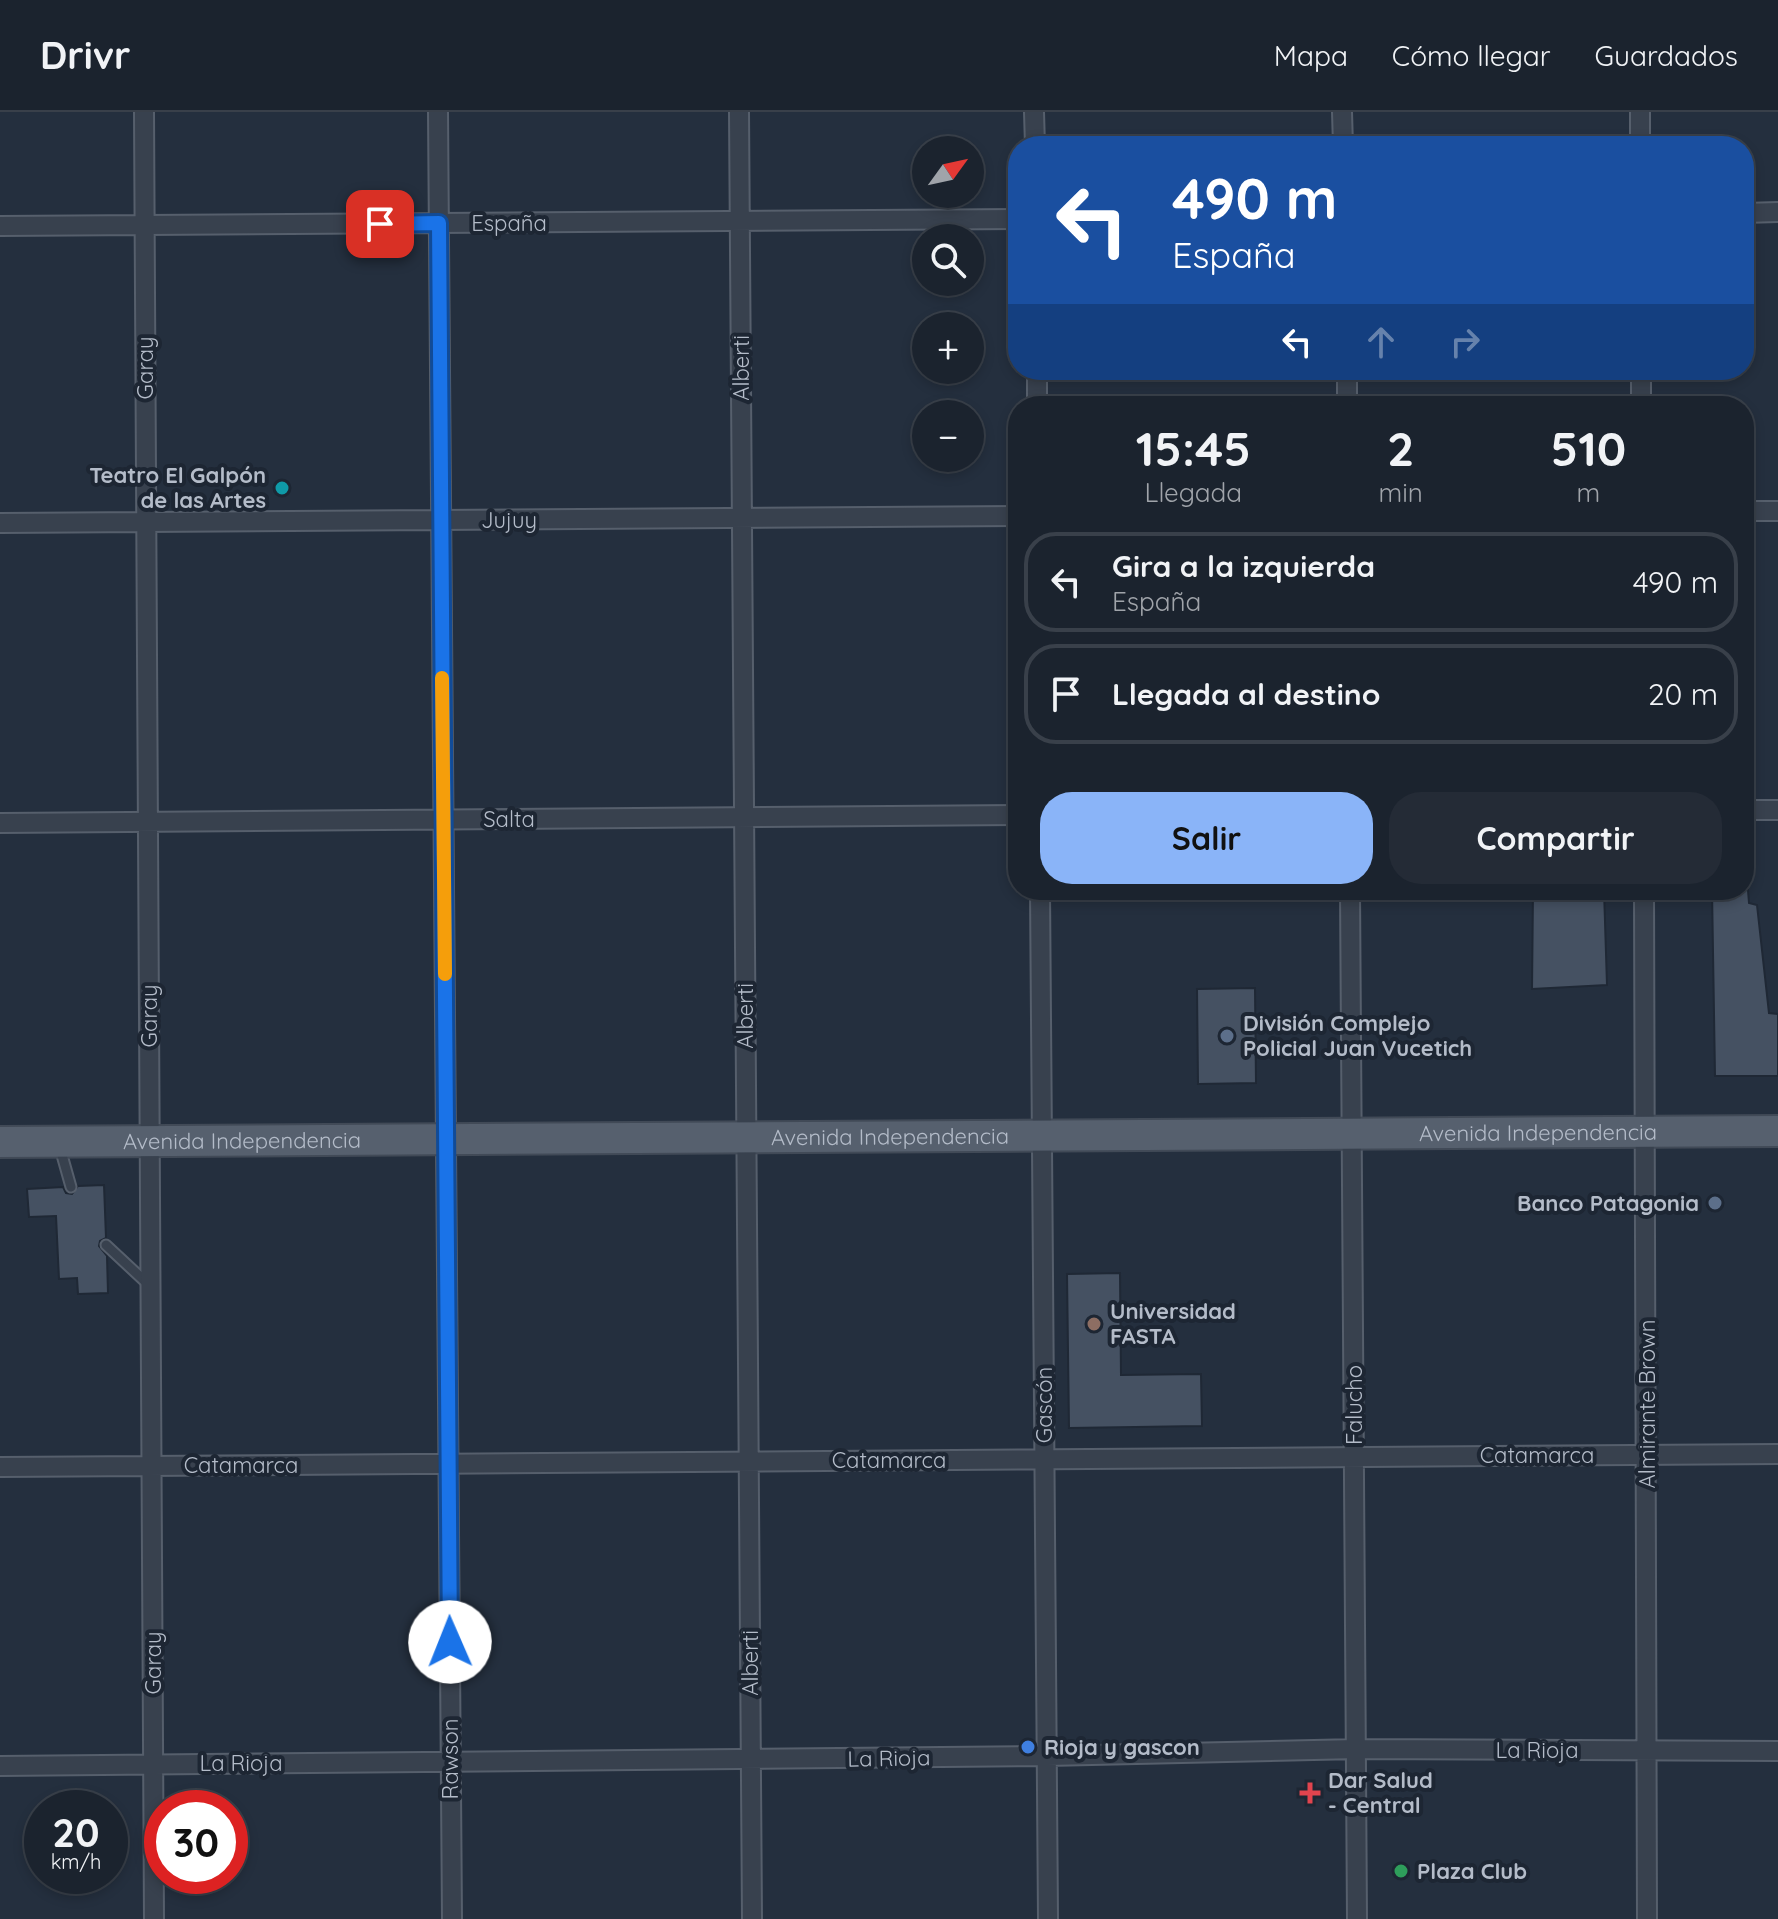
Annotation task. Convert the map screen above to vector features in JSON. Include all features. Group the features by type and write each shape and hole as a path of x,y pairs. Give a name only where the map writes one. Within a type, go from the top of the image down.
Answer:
{"main road":[{"name":"Avenida Independencia","path":"0,1142 1778,1131"}],"street":[{"name":"Garay","path":"144,112 154,1919"},
{"name":"Rawson","path":"438,112 452,1919"},
{"name":"Alberti","path":"739,112 752,1919"},
{"path":"1034,112 1035,136"},
{"path":"1342,112 1343,136"},
{"path":"1640,112 1640,136"},
{"path":"1754,213 1778,212"},
{"name":"España","path":"0,226 1008,219"},
{"path":"1754,511 1778,511"},
{"name":"Jujuy","path":"0,523 1008,516"},
{"path":"1754,810 1778,810"},
{"name":"Salta","path":"0,823 1008,815"},
{"name":"Gascón","path":"1040,900 1048,1919"},
{"name":"Falucho","path":"1350,900 1357,1919"},
{"name":"Almirante Brown","path":"1644,900 1647,1919"},
{"name":"Catamarca","path":"0,1467 1778,1454"},
{"name":"La Rioja","path":"0,1766 1047,1756 1356,1749 1778,1751"}],"lane":[{"path":"58,1141 71,1187"},
{"path":"106,1245 150,1287"}],"building":[{"path":"1533,900 1604,900 1607,985 1532,989"},
{"path":"1712,900 1749,900 1749,903 1757,905 1769,1013 1778,1014 1778,1076 1715,1076"},
{"name":"División Complejo Policial Juan Vucetich","path":"1255,988 1256,1083 1198,1084 1197,989"},
{"path":"104,1185 106,1238 100,1241 99,1246 107,1256 108,1293 78,1294 77,1278 59,1279 56,1216 29,1217 27,1189 63,1187 66,1193 72,1194 78,1186"},
{"name":"Universidad FASTA","path":"1120,1273 1121,1375 1201,1374 1202,1426 1069,1428 1067,1274"}],"slow traffic":[{"path":"442,678 445,974"}],"place":[{"name":"Teatro El Galpón de las Artes","path":"282,488"},
{"name":"División Complejo Policial Juan Vucetich","path":"1227,1036"},
{"name":"Banco Patagonia","path":"1715,1203"},
{"name":"Universidad FASTA","path":"1094,1324"},
{"name":"Rioja y gascon","path":"1028,1747"},
{"name":"Dar Salud - Central","path":"1310,1793"},
{"name":"Plaza Club","path":"1401,1871"}],"route":[{"path":"380,224 439,223 450,1642"}]}
